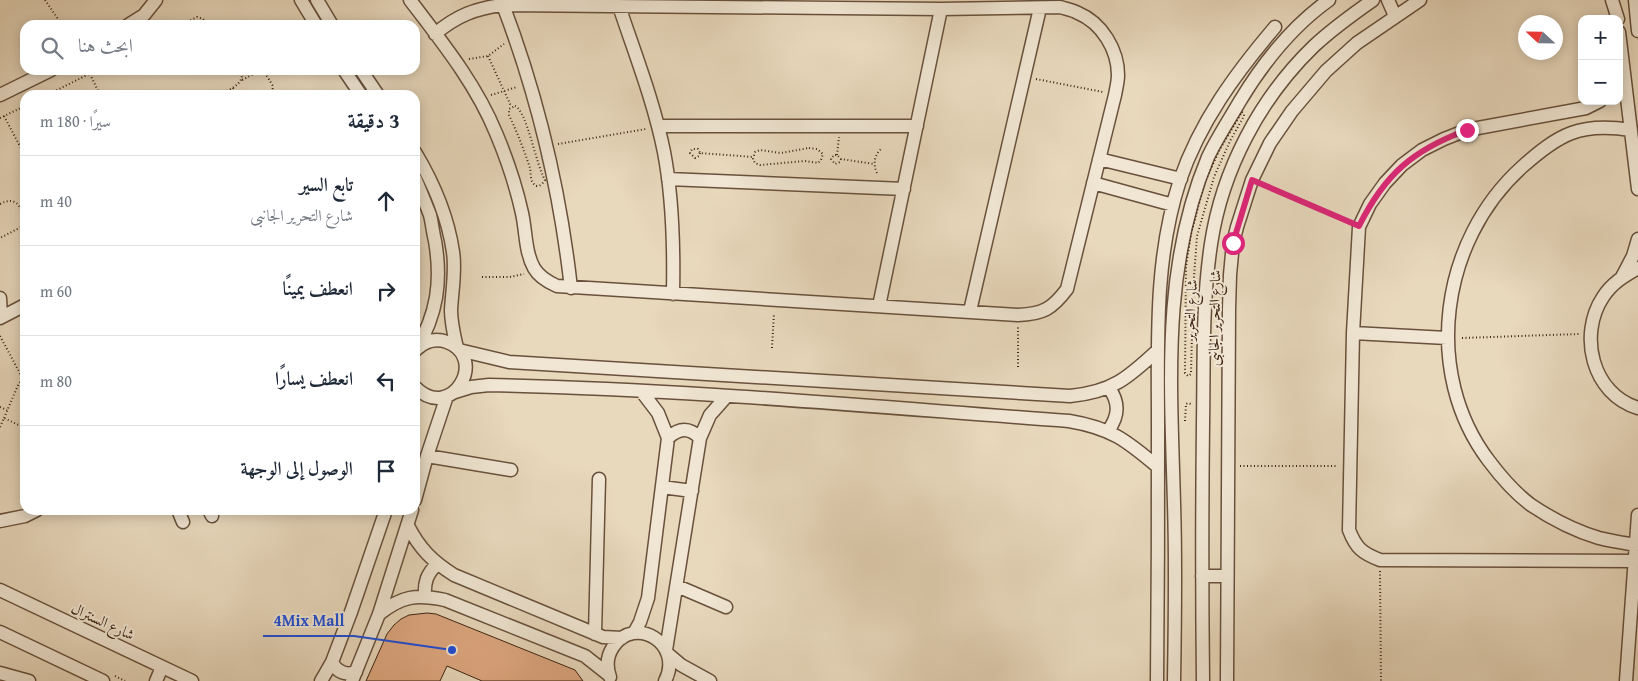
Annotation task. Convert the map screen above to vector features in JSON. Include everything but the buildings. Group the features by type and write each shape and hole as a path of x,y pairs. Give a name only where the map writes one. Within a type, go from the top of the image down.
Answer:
{"street":[{"path":"136,20 144,15 156,0"},
{"path":"302,0 313,20"},
{"path":"317,0 329,20"},
{"path":"410,0 435,34 454,58 479,98 496,132 511,172 522,214 529,256 534,270 550,283 571,288 1018,315 1043,311 1057,303 1067,289 1115,95 1118,76 1115,56 1108,38 1095,23 1078,13 1060,7 941,9 503,5 484,7 466,13 450,22 435,34"},
{"name":"شارع التحرير","path":"1174,681 1175,546 1172,394 1174,292 1179,254 1196,188 1209,156 1243,96 1259,70 1278,47 1299,25 1328,0"},
{"name":"شارع التحرير","path":"1203,681 1202,576 1206,309 1211,243 1220,200 1246,136 1281,83 1314,46 1374,0"},
{"path":"1388,0 1395,16"},
{"name":"شارع التحرير الجانبى","path":"1227,681 1229,309 1233,243 1252,180 1270,143 1292,111 1326,71 1357,43 1420,0"},
{"path":"1612,0 1617,15"},
{"path":"1635,0 1638,31"},
{"path":"503,5 531,84 548,146 559,202 571,288"},
{"path":"619,6 658,126 668,179 674,238 672,294"},
{"path":"970,311 1040,8"},
{"path":"879,306 941,9"},
{"path":"1157,681 1159,547 1158,350 1159,291 1164,248 1180,179 1203,128 1216,103 1243,65 1275,27"},
{"path":"1,93 40,75"},
{"path":"347,75 358,90"},
{"path":"364,75 375,90"},
{"path":"1623,91 1638,189"},
{"path":"1243,96 1262,110"},
{"path":"1592,105 1564,113 1467,130 1444,138 1422,150 1402,166 1370,204 1359,226 1353,333 1349,530 1355,544 1360,549 1380,560 1635,561"},
{"path":"1564,113 1569,133"},
{"path":"658,126 917,126"},
{"path":"1630,130 1603,127 1569,133 1539,152 1512,176 1490,204 1471,235 1458,268 1450,303 1447,338 1450,376 1462,413 1479,448 1502,478 1530,504 1563,524 1598,538 1636,545"},
{"path":"1099,159 1180,179"},
{"path":"420,160 443,210 454,253 452,330 466,367 461,385 451,394 422,459 511,470"},
{"path":"668,179 904,189"},
{"path":"1093,183 1173,205"},
{"path":"420,191 430,217 438,258 438,292 434,313 420,342"},
{"path":"1622,277 1633,256 1638,239"},
{"path":"1636,411 1612,392 1597,371 1592,353 1590,334 1596,308 1612,286 1622,277 1638,268"},
{"path":"1159,291 1174,292"},
{"path":"0,298 1,317 20,307"},
{"path":"1206,309 1229,309"},
{"path":"1353,333 1447,338"},
{"path":"420,346 431,341 440,340 458,349 509,362 1070,396 1090,394 1109,388 1132,374 1158,350"},
{"path":"615,391 616,369"},
{"path":"420,392 434,398 472,387 489,385 726,397 1069,421 1089,424 1108,431 1132,445 1158,467"},
{"path":"1108,431 1114,423 1117,414 1117,405 1109,388"},
{"path":"951,413 952,389"},
{"path":"611,679 608,658 615,643 628,635 640,622 648,598 668,438 658,413 642,392"},
{"path":"665,681 669,669 667,652 700,438 710,416 726,397"},
{"path":"668,438 681,430 688,430 700,438"},
{"path":"595,634 599,479"},
{"path":"662,487 692,491"},
{"path":"0,521 27,515"},
{"path":"321,681 332,662 363,580 383,515"},
{"path":"332,662 335,668 342,673 354,676 378,614 411,515"},
{"path":"1626,681 1638,515"},
{"path":"408,526 425,553 437,564 454,575 604,638 649,634 656,638 681,665 710,681"},
{"path":"1159,547 1175,546"},
{"path":"425,596 426,578 437,564"},
{"path":"1202,576 1227,576"},
{"path":"678,586 726,607"},
{"name":"شارع السنترال","path":"0,590 192,681"},
{"path":"378,614 392,604 408,598 425,596 444,600 585,656 611,679"},
{"path":"0,632 103,681"},
{"path":"156,681 162,667"},
{"path":"0,672 29,681"}],"path":[{"path":"45,0 59,20"},
{"path":"191,20 197,17 204,20"},
{"path":"454,58 472,60 488,56 501,47 514,32"},
{"path":"488,56 511,107"},
{"path":"57,90 88,75"},
{"path":"90,75 98,90"},
{"path":"242,75 242,80"},
{"path":"228,90 252,75"},
{"path":"267,75 273,86 272,90"},
{"path":"1024,76 1115,95"},
{"path":"479,98 531,84"},
{"path":"511,107 518,107 526,123 538,166 545,180 539,186 532,182 530,169 508,112 511,107"},
{"path":"0,118 20,108"},
{"path":"4,116 20,146"},
{"path":"548,146 658,126"},
{"path":"840,126 838,155 841,159 874,164"},
{"path":"809,148 820,151 823,157 818,162 805,161 760,165 755,163 753,157 755,152 760,150 781,153 809,148"},
{"path":"876,173 875,158 881,149"},
{"path":"700,153 753,157"},
{"path":"838,155 832,156 832,162 838,164 841,159"},
{"path":"1252,180 1359,226"},
{"path":"0,204 12,200 16,203 20,211"},
{"path":"0,238 20,228"},
{"path":"482,277 510,277 534,270"},
{"path":"772,348 774,299"},
{"path":"1018,315 1018,367"},
{"path":"1447,338 1590,334"},
{"path":"0,336 20,372"},
{"path":"0,427 20,381"},
{"path":"0,407 7,410"},
{"path":"4,418 20,426"},
{"path":"1228,466 1350,466"},
{"path":"1380,560 1381,681"}],"place":[{"name":"4Mix Mall","path":"452,650"}],"route":[{"path":"1233,243 1252,180 1359,226 1370,204 1402,166 1422,150 1444,138 1467,130"}]}
